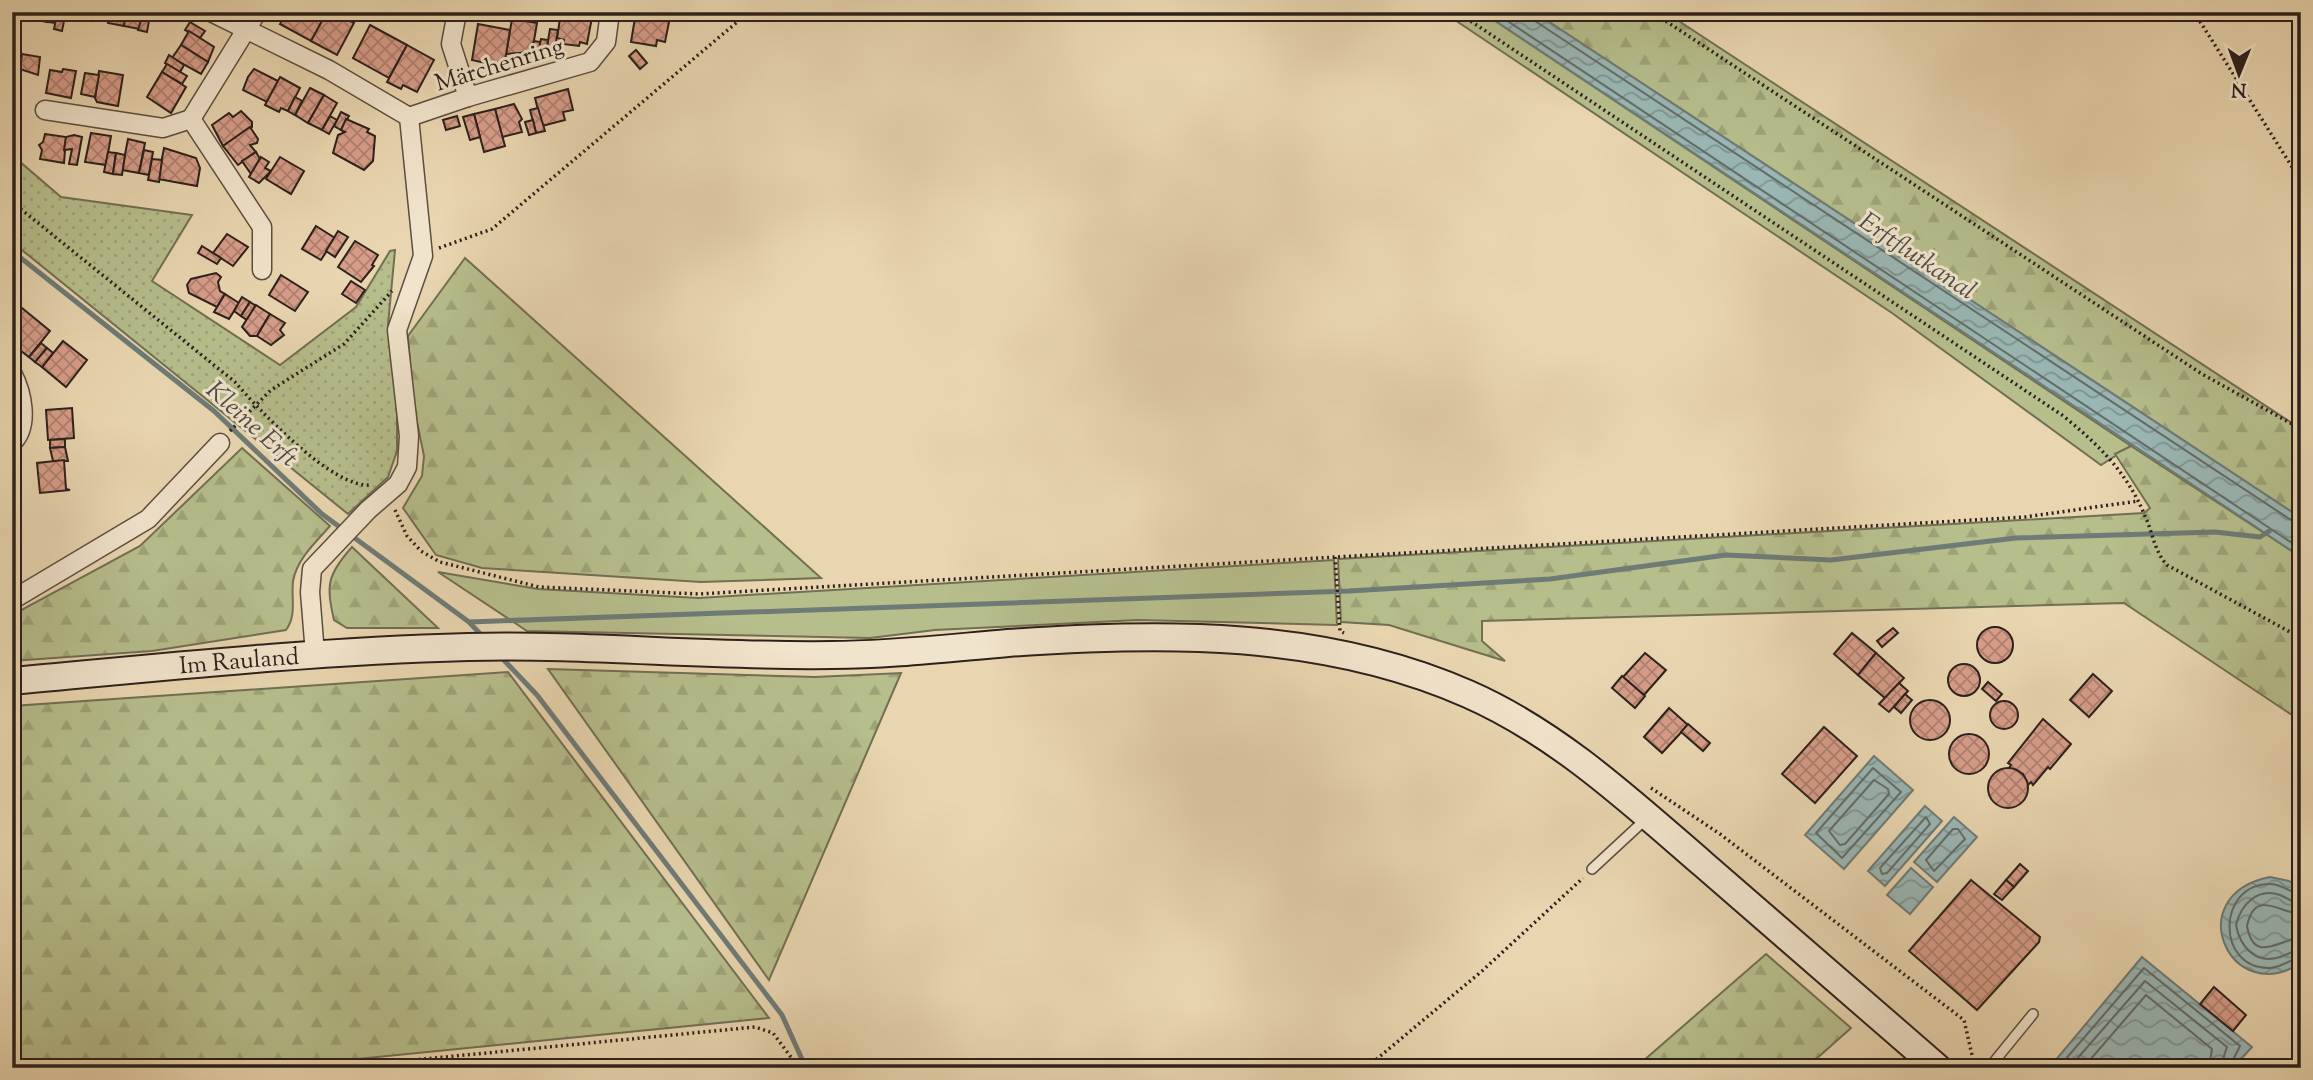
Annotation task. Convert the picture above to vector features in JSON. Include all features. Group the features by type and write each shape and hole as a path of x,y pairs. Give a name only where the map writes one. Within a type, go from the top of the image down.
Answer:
{"street":[{"name":"Märchenring","path":"211,12 244,31 329,70 409,117 590,62 606,42 610,12"},
{"path":"45,110 163,128 191,119 257,12"},
{"path":"457,12 451,44 468,97"},
{"name":"Märchenring","path":"315,654 310,592 312,569 334,543 392,490 407,467 409,450 397,330 423,256 409,117"},
{"path":"191,119 262,227 262,270"},
{"path":"12,373 19,386 23,417 18,438 12,443"},
{"path":"12,600 148,519 225,438"},
{"name":"Im Rauland","path":"12,681 315,654 467,647 543,646 836,656 1096,638 1182,637 1285,645 1381,663 1471,695 1555,744 1648,817 1938,1068"}],"lane":[{"path":"1592,869 1648,817"},
{"path":"1989,1068 2032,1014"}],"path":[{"path":"423,256 492,229 749,12"},
{"path":"1457,12 2062,415 2116,463 2138,500 2156,550 2167,565 2301,638"},
{"path":"1652,12 2202,374 2301,429"},
{"path":"2194,12 2301,181"},
{"path":"12,202 235,382 256,406 313,459 366,486 381,484 392,490 392,505 407,536 421,551 440,562 539,587 699,594 2025,517 2138,500"},
{"path":"225,438 271,390 344,344 397,286"},
{"path":"1335,557 1340,631"},
{"path":"1372,1063 1482,971 1592,869"},
{"path":"331,1068 755,1027 774,1033 799,1068"}],"green space":[{"path":"1443,12 1482,12 2131,446 2101,465 1892,313"},
{"path":"1534,12 1665,12 2301,429 2301,518"},
{"path":"12,155 61,197 192,215 152,281 280,365 356,307 390,251 395,250 388,325 397,404 397,451 388,477 348,514 12,242"},
{"path":"465,258 821,578 701,582 482,568 436,555 403,508 422,476 424,456 413,402 408,336"},
{"path":"2131,446 2301,557 2301,721 2124,603 1482,621 1482,641 1505,661 1389,625 1341,622 1338,559 2144,513 2150,508 2115,454"},
{"path":"242,448 330,526 307,552 295,573 293,613 286,630 152,651 12,661 12,615 140,546"},
{"path":"352,547 438,628 347,628 334,620 330,598 331,581 333,573"},
{"path":"1334,560 1337,625 1138,620 935,630 870,638 527,631 438,572 538,589 698,598"},
{"path":"548,669 815,677 901,673 769,980"},
{"path":"508,672 769,1018 267,1068 12,1068 12,706"},
{"path":"1766,954 1851,1028 1806,1068 1635,1068"}],"water":[{"path":"1482,12 1534,12 2301,518 2301,557"},
{"path":"1874,756 1913,790 1844,869 1805,835"},
{"path":"1925,806 1942,821 1885,886 1868,871"},
{"path":"1954,817 1977,837 1937,882 1914,862"},
{"path":"1911,868 1933,887 1910,914 1887,895"},
{"path":"2270,877 2289,881 2301,889 2301,963 2276,973 2253,972 2236,961 2225,944 2221,924 2226,904 2242,888"},
{"path":"2142,957 2252,1047 2233,1068 2049,1068"}],"building":[{"path":"17,12 33,12 32,19 16,16"},
{"path":"33,12 49,12 47,22 32,19"},
{"path":"49,12 57,12 55,23 47,22"},
{"path":"65,12 93,12 91,21 64,16"},
{"path":"110,12 126,12 124,26 108,23"},
{"path":"126,12 143,12 140,29 124,26"},
{"path":"287,12 327,12 311,41 280,24"},
{"path":"327,12 334,12 354,23 337,55 311,41"},
{"path":"405,12 422,12 420,19 406,17"},
{"path":"561,12 593,12 587,44 563,44 564,40 557,38"},
{"path":"636,12 670,17 665,42 657,40 656,46 631,42"},
{"path":"57,14 65,16 62,31 54,29"},
{"path":"143,14 150,15 147,32 138,30"},
{"path":"512,19 537,23 532,52 506,54"},
{"path":"190,22 205,31 200,38 185,30"},
{"path":"478,24 510,30 504,67 472,60"},
{"path":"370,25 407,45 389,78 353,58"},
{"path":"550,29 558,30 554,53 546,52"},
{"path":"189,31 214,47 208,62 181,45"},
{"path":"541,39 548,40 546,54 538,53"},
{"path":"534,41 540,42 538,57 530,55"},
{"path":"181,45 208,62 201,74 172,58"},
{"path":"407,45 434,60 417,92 403,85 401,89 387,82"},
{"path":"636,50 647,63 640,69 629,56"},
{"path":"12,52 22,54 18,79 12,83"},
{"path":"22,54 40,57 38,75 20,69"},
{"path":"169,55 184,65 180,72 165,63"},
{"path":"167,64 187,76 182,84 162,72"},
{"path":"63,69 76,71 71,98 46,93 50,70 62,72"},
{"path":"254,69 278,81 267,102 243,90"},
{"path":"99,71 123,75 118,106 97,102 95,98"},
{"path":"162,72 186,87 171,113 147,97"},
{"path":"85,73 99,75 95,97 81,94"},
{"path":"280,77 300,88 288,111 281,108 279,112 265,105"},
{"path":"310,88 324,95 308,123 295,115"},
{"path":"568,89 573,110 563,112 565,120 542,126 535,98"},
{"path":"324,95 337,103 322,130 308,123"},
{"path":"295,97 302,101 295,115 288,111"},
{"path":"12,99 19,102 13,130 12,130"},
{"path":"514,104 522,119 519,122 522,132 502,137 495,109"},
{"path":"538,108 545,131 536,133 530,110"},
{"path":"495,109 505,146 484,152 474,114"},
{"path":"241,111 252,122 252,127 223,146 212,125 229,113 233,117"},
{"path":"341,112 349,116 341,130 334,126"},
{"path":"474,114 480,137 470,140 463,117"},
{"path":"330,116 337,120 329,134 322,130"},
{"path":"457,116 460,126 446,130 443,120"},
{"path":"346,119 369,129 367,132 375,136 373,161 364,170 333,153 338,135 345,132 341,130"},
{"path":"533,120 536,133 529,135 525,122"},
{"path":"250,127 258,139 257,143 250,145 256,152 238,165 223,146"},
{"path":"91,133 111,136 106,165 85,162"},
{"path":"45,134 66,137 64,163 40,159 42,150 39,145"},
{"path":"66,137 82,137 77,165 69,164 72,149 64,150"},
{"path":"128,139 145,143 139,173 122,170"},
{"path":"164,148 196,158 200,168 197,186 158,179"},
{"path":"144,150 153,152 149,175 139,173"},
{"path":"108,152 116,153 113,174 104,172"},
{"path":"256,152 260,159 251,174 242,161"},
{"path":"116,153 125,155 122,175 113,174"},
{"path":"261,157 269,162 265,168 271,171 259,183 249,177"},
{"path":"280,157 304,171 291,194 266,179"},
{"path":"152,159 162,160 159,182 148,180"},
{"path":"316,226 335,238 321,260 302,249"},
{"path":"338,231 348,237 335,257 326,251"},
{"path":"227,234 248,247 233,266 213,253"},
{"path":"355,241 378,255 372,265 374,266 361,282 338,267"},
{"path":"202,246 221,258 217,264 198,253"},
{"path":"216,273 221,277 218,282 220,291 225,294 217,307 189,293 187,285 191,279"},
{"path":"281,275 308,292 295,311 269,295"},
{"path":"351,281 365,290 356,303 342,294"},
{"path":"225,294 239,303 229,319 214,312"},
{"path":"242,297 250,302 241,316 234,311"},
{"path":"250,302 256,306 247,320 241,316"},
{"path":"256,305 270,314 257,336 250,336 242,327"},
{"path":"22,308 50,331 29,357 12,344 12,321"},
{"path":"270,314 285,323 280,330 284,335 271,345 257,336"},
{"path":"63,341 87,360 66,387 42,367"},
{"path":"41,343 47,348 35,362 29,357"},
{"path":"47,348 53,353 42,367 35,362"},
{"path":"72,408 74,438 48,440 46,410"},
{"path":"65,439 65,447 50,448 50,440"},
{"path":"65,447 68,461 53,461 50,448"},
{"path":"64,460 66,489 70,490 40,493 37,463"},
{"path":"15,478 18,512 12,513 12,479"},
{"path":"1995,627 2008,632 2013,645 2008,658 1995,663 1982,658 1977,645 1982,632"},
{"path":"1893,628 1898,633 1882,647 1877,641"},
{"path":"1852,633 1876,653 1858,675 1834,654"},
{"path":"1645,653 1666,670 1644,695 1623,677"},
{"path":"1876,653 1904,678 1885,698 1858,675"},
{"path":"1964,664 1975,669 1980,680 1975,691 1964,696 1953,691 1948,680 1953,669"},
{"path":"2093,674 2112,691 2089,717 2070,700"},
{"path":"1622,676 1645,696 1635,708 1612,688"},
{"path":"1988,682 2002,694 1996,701 1982,689"},
{"path":"1899,683 1908,691 1889,712 1879,704"},
{"path":"1905,694 1912,700 1901,713 1894,707"},
{"path":"1930,700 1944,706 1950,720 1944,734 1930,740 1916,734 1910,720 1916,706"},
{"path":"2004,701 2014,705 2018,715 2014,725 2004,729 1994,725 1990,715 1994,705"},
{"path":"1669,708 1688,725 1662,753 1644,737"},
{"path":"2043,719 2071,744 2050,769 2048,767 2033,785 2031,782 2028,785 2023,774 2009,768 2011,765 2008,763"},
{"path":"1688,724 1710,743 1703,751 1681,732"},
{"path":"1824,727 1857,756 1815,803 1782,774"},
{"path":"1969,734 1983,740 1989,754 1983,768 1969,774 1955,768 1949,754 1955,740"},
{"path":"2008,768 2016,769 2022,774 2027,780 2027,796 2022,802 2016,807 2008,808 2000,807 1994,802 1989,796 1988,788 1989,780 1994,774 2000,769"},
{"path":"2020,864 2028,871 2014,887 2006,880"},
{"path":"1971,880 2040,937 2039,942 1977,1010 1909,951"},
{"path":"2006,880 2014,887 2002,900 1994,894"},
{"path":"2214,987 2246,1015 2233,1031 2200,1004"}],"waterway":[{"name":"Kleine Erft","path":"12,251 214,411 322,514 469,622 485,639"},
{"path":"469,622 1349,591 1550,579 1726,555 1831,560 2016,538 2215,532 2260,537 2269,531"},
{"path":"501,657 537,695 782,1015 806,1068"}],"water label":[{"name":"Erftflutkanal","path":"1918,255"}]}
